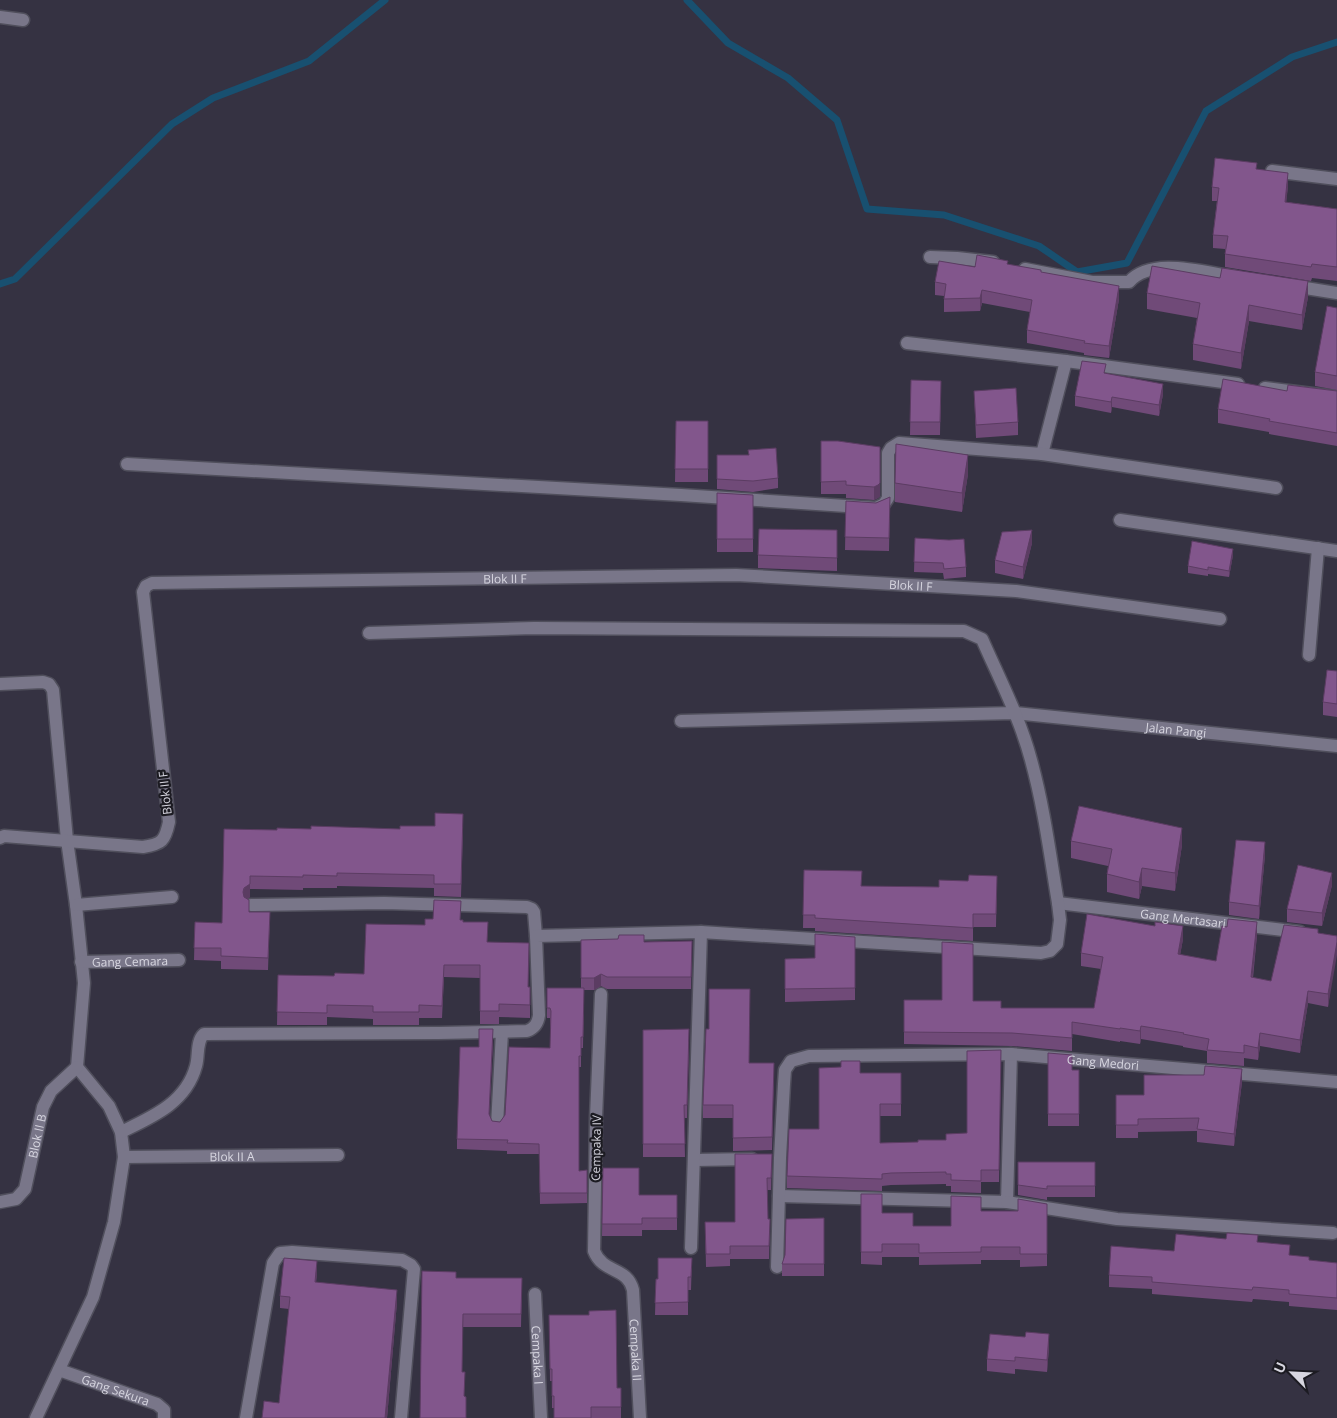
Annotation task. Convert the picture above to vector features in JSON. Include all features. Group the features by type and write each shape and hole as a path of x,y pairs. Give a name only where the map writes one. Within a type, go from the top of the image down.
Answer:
{"street":[{"path":"0,17 23,20"},
{"path":"1264,170 1337,178"},
{"path":"930,258 980,260 1092,282 1129,282 1135,275 1143,271 1168,267 1252,280"},
{"path":"1281,284 1337,293"},
{"path":"907,343 1066,361 1337,397"},
{"path":"1042,454 1066,361"},
{"path":"127,464 681,495 876,508 884,504 888,498 888,453 891,448 899,443 1042,454 1276,488"},
{"path":"1120,520 1337,550"},
{"path":"1309,656 1318,548"},
{"name":"Blok II F","path":"0,838 4,836 143,847 162,842 169,822 143,592 146,586 152,582 736,575 1016,591 1220,619"},
{"path":"369,632 534,628 964,631 982,639 1015,713 1031,758 1041,799 1060,920 1058,944 1050,951 1042,953 701,932 536,936"},
{"path":"0,684 44,682 49,684 53,690 84,991 77,1067 109,1106 121,1132 124,1157 114,1222 93,1297 36,1418"},
{"name":"Jalan Pangi","path":"681,721 1015,713 1337,746"},
{"path":"76,904 172,897"},
{"path":"121,1132 158,1114 178,1099 191,1080 196,1068 200,1040 204,1034 502,1032 527,1031 538,1022 536,936 534,912 532,909 527,907 384,903 251,905"},
{"name":"Gang Mertasari","path":"1058,903 1308,933"},
{"path":"690,1248 701,932"},
{"name":"Gang Cemara","path":"82,962 179,960"},
{"name":"Cempaka IV","path":"600,994 594,1251 598,1260 628,1278 631,1282"},
{"path":"497,1125 502,1032"},
{"path":"1007,1202 1010,1054"},
{"name":"Gang Medori","path":"770,1158 785,1070 791,1061 809,1056 1010,1054 1337,1082"},
{"name":"Blok II B","path":"0,1202 16,1199 25,1189 43,1107 51,1091 77,1067"},
{"name":"Blok II A","path":"124,1157 338,1155"},
{"path":"694,1160 770,1158 779,1196 777,1267"},
{"path":"779,1196 1007,1202 1117,1219 1333,1233"},
{"path":"246,1418 273,1263 280,1253 292,1252 402,1260 414,1269 401,1418"},
{"name":"Cempaka II","path":"631,1282 640,1418"},
{"name":"Cempaka I","path":"535,1294 541,1418"},
{"name":"Gang Sekura","path":"59,1370 157,1404 164,1410 164,1418"}],"building":[{"path":"1215,158 1257,163 1256,169 1288,173 1285,202 1337,209 1337,267 1312,264 1311,267 1225,254 1228,236 1213,235 1219,188 1212,187"},
{"path":"977,255 1008,261 1007,264 1041,270 1041,272 1119,286 1109,346 1084,343 1085,341 1027,330 1032,300 982,290 980,298 944,299 946,284 935,282 939,261 975,267"},
{"path":"1152,266 1220,278 1222,268 1308,281 1302,315 1249,305 1241,353 1193,344 1200,303 1147,293"},
{"path":"1327,306 1337,308 1337,376 1315,372"},
{"path":"1082,361 1106,364 1104,373 1163,384 1159,405 1112,397 1111,402 1075,396"},
{"path":"1223,379 1287,391 1288,385 1337,391 1337,433 1269,421 1270,419 1218,409"},
{"path":"911,380 941,381 940,422 910,422"},
{"path":"1016,388 1018,422 976,425 974,391"},
{"path":"676,421 708,421 708,469 675,469"},
{"path":"821,441 838,441 880,447 880,483 874,487 846,485 846,481 821,482"},
{"path":"896,444 968,455 962,493 895,483"},
{"path":"776,448 778,478 753,481 717,479 717,455 749,455 748,450"},
{"path":"717,493 753,495 753,539 717,539"},
{"path":"890,497 889,538 845,537 846,501 876,503"},
{"path":"759,529 837,530 837,558 758,555"},
{"path":"1032,530 1023,567 995,560 1002,532"},
{"path":"915,538 964,539 966,567 944,569 943,563 914,562"},
{"path":"1192,541 1233,549 1229,571 1208,567 1208,570 1188,566"},
{"path":"1327,670 1337,671 1337,704 1323,702"},
{"path":"1079,806 1182,828 1175,873 1142,868 1139,882 1107,874 1112,849 1071,841"},
{"path":"435,813 463,814 461,884 434,884 434,875 337,873 337,876 250,876 250,884 244,888 243,892 244,897 249,900 249,912 270,912 268,958 221,956 221,948 194,948 195,922 222,923 224,829 311,829 311,826 400,829 400,826 435,826"},
{"path":"1236,840 1265,842 1259,906 1229,902"},
{"path":"1298,865 1332,873 1322,913 1287,909"},
{"path":"804,870 862,871 861,886 939,887 939,880 968,881 969,875 997,876 996,914 973,914 973,928 815,918 815,915 803,915"},
{"path":"434,900 461,901 460,920 463,920 463,922 488,922 487,942 529,943 528,987 530,987 530,1005 499,1004 499,1011 480,1011 480,965 444,965 442,1006 419,1005 419,1012 373,1012 373,1006 327,1005 327,1013 277,1012 278,975 334,976 335,973 364,974 366,924 425,925 425,919 433,919"},
{"path":"1087,914 1155,926 1155,922 1183,926 1178,954 1216,961 1222,926 1227,927 1228,919 1257,922 1251,977 1271,981 1284,925 1318,929 1318,933 1337,936 1328,994 1308,991 1300,1040 1260,1033 1258,1048 1244,1045 1244,1053 1207,1050 1209,1039 1141,1026 1140,1031 1072,1022 1072,1038 1012,1033 904,1032 904,1000 942,1000 942,942 973,944 973,1001 1001,1001 1001,1008 1094,1008 1103,957 1081,953"},
{"path":"815,934 855,937 855,988 785,989 785,959 815,958"},
{"path":"619,935 644,935 644,942 692,941 691,977 607,977 601,974 594,978 581,978 581,940 618,939"},
{"path":"547,988 584,988 583,1037 581,1037 581,1056 579,1056 579,1171 587,1170 587,1193 540,1193 539,1144 507,1143 508,1140 457,1139 460,1047 479,1047 479,1029 493,1029 489,1114 492,1121 500,1122 505,1115 509,1047 550,1048 551,1011 550,1008 547,1008"},
{"path":"709,989 750,989 749,1063 774,1063 772,1137 733,1138 733,1105 703,1105 706,1029 709,1029"},
{"path":"689,1029 687,1105 684,1105 685,1144 643,1144 643,1030"},
{"path":"1001,1050 999,1170 981,1170 981,1181 951,1180 951,1174 946,1174 946,1172 891,1173 882,1174 882,1179 787,1176 789,1129 819,1129 819,1068 841,1067 841,1061 860,1061 860,1073 901,1073 901,1104 880,1104 880,1143 946,1140 946,1134 967,1133 967,1051"},
{"path":"1048,1053 1072,1055 1072,1070 1079,1070 1079,1114 1048,1114"},
{"path":"1205,1066 1242,1069 1234,1134 1197,1129 1199,1118 1138,1119 1138,1125 1116,1125 1116,1095 1144,1095 1144,1075 1204,1075"},
{"path":"735,1154 772,1154 771,1178 767,1178 768,1219 770,1219 769,1246 730,1246 730,1254 706,1254 705,1222 735,1222"},
{"path":"1018,1162 1095,1162 1095,1186 1047,1186 1047,1189 1018,1185"},
{"path":"603,1168 639,1168 639,1195 677,1195 677,1218 642,1218 642,1224 602,1224"},
{"path":"861,1194 882,1194 882,1213 913,1213 913,1226 951,1226 951,1196 981,1197 981,1211 1018,1211 1018,1199 1047,1204 1047,1254 1020,1254 1020,1247 981,1247 981,1252 919,1253 919,1244 882,1244 882,1252 861,1252"},
{"path":"824,1218 824,1264 782,1264 785,1255 786,1219"},
{"path":"1227,1233 1258,1235 1257,1242 1290,1245 1289,1255 1309,1257 1309,1260 1337,1263 1337,1298 1289,1294 1289,1290 1253,1287 1252,1290 1152,1282 1152,1277 1109,1275 1111,1246 1174,1251 1176,1234 1226,1239"},
{"path":"284,1258 317,1261 315,1282 397,1290 385,1418 262,1418 264,1401 279,1403 290,1297 280,1296"},
{"path":"658,1258 692,1258 691,1277 688,1277 688,1302 655,1303"},
{"path":"422,1271 456,1272 456,1278 522,1278 521,1314 463,1314 462,1372 465,1372 464,1396 466,1397 466,1418 420,1418"},
{"path":"616,1310 617,1388 621,1388 621,1407 591,1407 591,1418 554,1418 552,1369 550,1369 549,1315 589,1315 589,1311"},
{"path":"1026,1332 1049,1334 1047,1360 1015,1357 1015,1361 987,1359 990,1334 1025,1337"}],"waterway":[{"path":"0,284 15,279 172,124 213,98 309,61 385,0"},
{"path":"687,0 728,43 788,78 837,120 867,209 944,215 1039,246 1077,272 1127,263 1206,111 1292,57 1337,42"}]}
